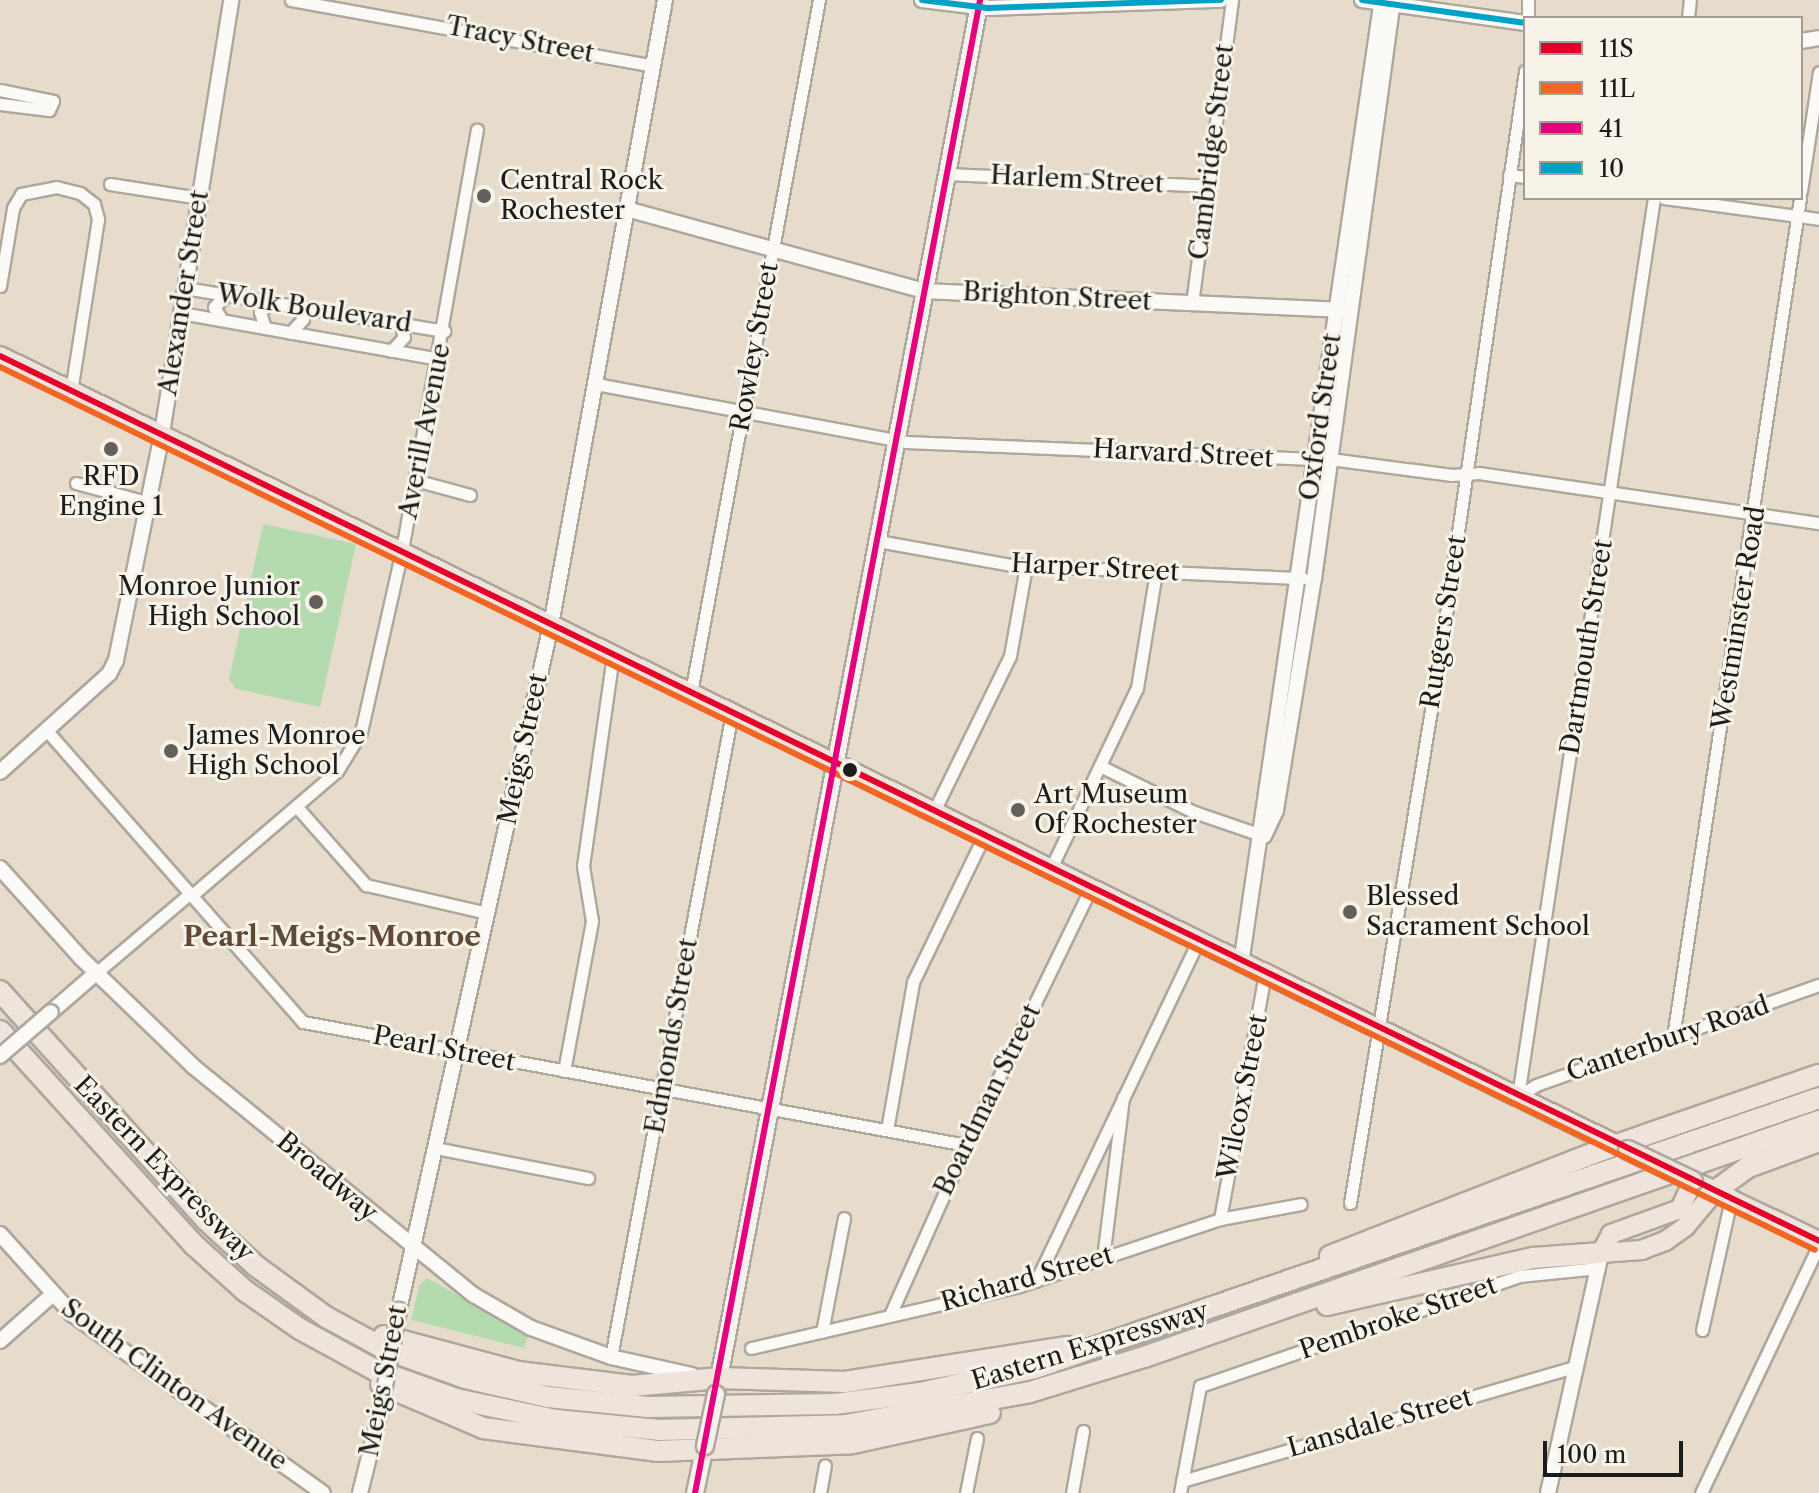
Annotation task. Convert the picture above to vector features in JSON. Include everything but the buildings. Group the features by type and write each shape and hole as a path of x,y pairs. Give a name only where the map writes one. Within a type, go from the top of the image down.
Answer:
{"highway":[{"name":"Eastern Expressway","path":"0,991 195,1208 296,1297 370,1342 465,1378 563,1399 682,1409 793,1407 920,1393 1027,1370 1149,1332 1819,1098"},
{"name":"Eastern Expressway","path":"0,1031 175,1225 271,1311 353,1359 440,1394 530,1416 641,1429 743,1431 862,1423 996,1400 1111,1368 1819,1121"},
{"path":"1214,1309 1399,1226 1819,1075"},
{"path":"1723,1195 1748,1167 1819,1141"},
{"path":"1225,1329 1526,1259 1600,1261"},
{"path":"296,1297 406,1344 535,1375 632,1386 845,1382 1149,1332"},
{"path":"271,1311 356,1371 460,1422 569,1442 704,1449 907,1435 987,1414 1111,1368"}],"main road":[{"path":"695,1493 718,1386 833,762 979,4"},
{"path":"0,356 402,550 613,656 935,809 1241,964 1819,1243"},
{"path":"1600,1261 1613,1232 1676,1212 1693,1181"},
{"path":"1600,1261 1665,1241 1723,1195"}],"street":[{"name":"Alexander Street","path":"0,772 48,732 113,668 162,433 231,0"},
{"name":"Tracy Street","path":"291,0 469,30 653,66"},
{"name":"Meigs Street","path":"360,1493 380,1413 411,1247 551,625 665,0"},
{"name":"Rowley Street","path":"691,693 819,0"},
{"path":"922,0 979,4 1221,0"},
{"name":"Cambridge Street","path":"1192,304 1232,0"},
{"path":"1362,0 1523,19"},
{"name":"Oxford Street","path":"1264,836 1261,809 1380,12 1393,2"},
{"name":"Oxford Street","path":"1241,964 1264,836 1276,810 1314,579 1393,2"},
{"path":"1803,178 1819,72"},
{"name":"Rutgers Street","path":"1350,1203 1466,473 1523,84"},
{"path":"0,97 0,90 53,101 49,110 0,104"},
{"name":"Averill Avenue","path":"0,1056 296,806 352,754 402,550 444,331 477,130"},
{"name":"Harlem Street","path":"947,174 1208,186"},
{"path":"1509,175 1523,177"},
{"path":"110,184 199,198"},
{"path":"0,286 17,198 36,189 64,188 88,198 98,219 71,391"},
{"name":"Dartmouth Street","path":"1518,1096 1612,492 1654,200"},
{"path":"1679,200 1819,219"},
{"name":"Westminster Road","path":"1673,1037 1755,512 1800,200"},
{"name":"Brighton Street","path":"627,209 925,291 1353,311"},
{"name":"Wolk Boulevard","path":"185,288 444,331"},
{"path":"222,320 214,307 226,295"},
{"path":"265,328 260,312 270,302"},
{"path":"290,333 303,319 298,307"},
{"name":"Wolk Boulevard","path":"181,313 438,359"},
{"path":"391,351 404,337 400,323"},
{"name":"Harvard Street","path":"596,384 897,441 1332,460 1466,473 1819,523"},
{"path":"415,480 470,495"},
{"path":"76,483 146,502"},
{"name":"Harper Street","path":"878,541 1026,566 1314,579"},
{"path":"935,809 1010,656 1026,566"},
{"path":"1051,868 1137,688 1156,572"},
{"path":"564,1071 592,921 583,866 613,656"},
{"name":"Edmonds Street","path":"611,1357 732,713"},
{"name":"Pearl Street","path":"48,732 303,1022 966,1145"},
{"path":"1100,766 1194,812 1264,836"},
{"path":"296,806 366,885 487,913"},
{"path":"887,1130 916,973 985,834"},
{"name":"Broadway","path":"0,868 96,973 194,1067 472,1294 531,1328 611,1357 718,1386"},
{"name":"Boardman Street","path":"890,1315 966,1145 1091,887"},
{"path":"1036,1281 1198,942"},
{"name":"Wilcox Street","path":"1220,1219 1265,975"},
{"name":"Canterbury Road","path":"1518,1096 1536,1085 1818,983"},
{"path":"1103,1258 1123,1097"},
{"path":"435,1148 588,1178"},
{"path":"1702,1330 1723,1195"},
{"name":"Richard Street","path":"751,1348 1036,1281 1220,1219 1301,1204"},
{"path":"822,1332 844,1218"},
{"name":"South Clinton Avenue","path":"0,1234 52,1295 105,1340 323,1493"},
{"path":"1701,1493 1819,1243"},
{"path":"1548,1493 1600,1261"},
{"name":"Pembroke Street","path":"1181,1487 1200,1386 1519,1276 1600,1261"},
{"path":"0,1341 52,1295"},
{"name":"Lansdale Street","path":"1181,1487 1577,1366"},
{"path":"1072,1493 1083,1431"},
{"path":"966,1493 977,1438"},
{"path":"820,1493 825,1465"}],"green space":[{"path":"263,524 356,544 320,707 236,689 229,680"},
{"path":"427,1278 528,1335 524,1348 411,1320 419,1286"}],"transit line":[{"name":"10","path":"922,0 988,8 1221,0"},
{"name":"41","path":"695,1493 980,0"},
{"name":"10","path":"1362,0 1523,23"},
{"name":"11S","path":"0,356 1819,1241"},
{"name":"11L","path":"0,367 1815,1250"}],"place":[{"name":"Central Rock Rochester","path":"484,196"},
{"name":"RFD Engine 1","path":"111,449"},
{"name":"Monroe Junior High School","path":"316,602"},
{"name":"James Monroe High School","path":"171,751"},
{"name":"Art Museum Of Rochester","path":"1018,810"},
{"name":"Blessed Sacrament School","path":"1350,912"}],"district":[{"name":"Pearl-Meigs-Monroe","path":"332,936"}]}
